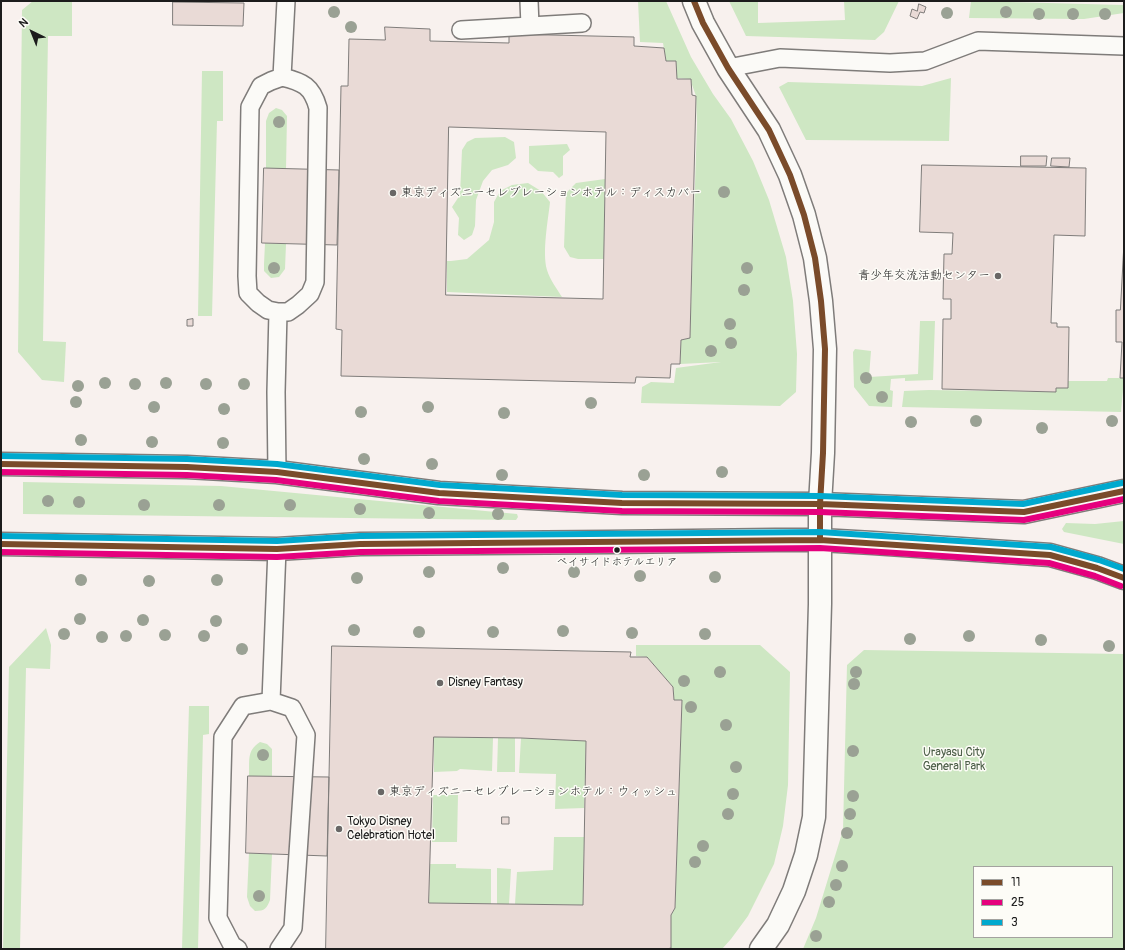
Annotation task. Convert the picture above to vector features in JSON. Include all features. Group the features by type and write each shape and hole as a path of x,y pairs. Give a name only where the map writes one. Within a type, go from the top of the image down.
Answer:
{"street":[{"path":"694,1 703,23 728,68 769,130 790,175 804,215 815,258 821,301 825,349 823,453 820,504 820,604 814,817 806,855 794,891 778,925 761,949"},
{"path":"1,464 187,467 277,472 439,493 622,503 820,504 1024,512 1124,491"},
{"path":"1,544 277,549 360,544 820,540 1050,555 1096,568 1124,578"}],"lane":[{"path":"282,77 286,1"},
{"path":"529,1 530,26"},
{"path":"461,30 582,23"},
{"path":"728,68 780,58 890,63 925,61 978,41 1124,46"},
{"path":"282,77 297,81 306,86 314,96 318,108 315,282 310,294 298,305 288,312 278,312 268,310 258,304 248,293 247,276 250,107 261,86 282,77"},
{"path":"277,472 276,392 278,312"},
{"path":"271,701 277,549"},
{"path":"238,949 232,945 218,918 223,737 243,706 271,701 292,708 306,735 293,928 280,949"}],"green space":[{"path":"33,1 72,1 72,36 48,36 43,341 66,342 64,382 42,380 18,352 22,10"},
{"path":"638,1 666,1 691,57 713,94 731,119 753,161 769,200 786,257 793,301 797,354 796,392 780,406 641,403 642,387 651,382 674,383 676,368 721,362 680,364 681,340 690,338 697,123 696,96 690,79 677,78 666,61 663,43 640,42"},
{"path":"729,1 758,1 758,23 845,20 844,1 899,1 884,32 875,40 746,36"},
{"path":"971,1 1124,5 1124,13 1084,19 969,18"},
{"path":"202,71 223,71 223,121 217,121 212,316 198,316"},
{"path":"951,78 949,141 806,140 779,87 788,82 922,86"},
{"path":"276,108 282,110 287,116 286,169 266,169 266,121 269,113"},
{"path":"505,137 514,142 516,158 508,165 492,170 483,181 476,200 475,226 472,235 464,240 458,235 459,218 452,207 460,195 462,150 467,142 475,138"},
{"path":"567,144 570,150 563,156 563,175 559,178 553,172 538,171 529,163 529,146"},
{"path":"605,179 604,259 578,259 570,257 564,247 566,193 576,183"},
{"path":"528,183 541,191 550,202 546,236 546,263 550,277 562,297 447,292 447,261 467,259 489,240 494,222 494,202 500,191 512,185"},
{"path":"265,243 286,244 285,269 279,277 271,278 264,271"},
{"path":"920,321 935,321 933,380 905,381 905,378 891,379 890,390 893,391 892,407 869,406 854,387 853,352 855,349 871,351 869,377 918,374"},
{"path":"1108,378 1124,378 1121,412 902,407 904,391 1055,392 1056,388 1067,388 1068,381 1107,381"},
{"path":"23,482 221,486 517,514 518,517 516,520 23,514"},
{"path":"1124,521 1124,544 1064,532 1062,529 1066,523 1095,524"},
{"path":"46,628 51,645 50,669 26,668 20,949 3,949 9,667"},
{"path":"636,645 760,645 790,672 788,785 783,826 774,864 748,916 722,949 670,949 671,915 675,908 682,700 674,700 673,687 647,657 636,656"},
{"name":"Urayasu City General Park","path":"864,650 1124,654 1124,949 803,949 816,918 843,830 847,665"},
{"path":"189,706 209,706 209,734 203,735 198,949 182,948"},
{"path":"434,737 493,738 492,771 460,769 457,771 434,772"},
{"path":"498,738 515,738 515,772 497,772"},
{"path":"521,738 586,741 584,808 555,809 556,774 519,773"},
{"path":"260,742 267,744 272,749 272,776 249,776 249,761 251,753"},
{"path":"433,795 458,795 457,842 432,842"},
{"path":"554,837 584,837 583,905 515,904 517,872 553,870"},
{"path":"249,853 272,854 270,900 267,907 263,910 255,911 250,906 247,897"},
{"path":"430,864 456,864 456,868 491,869 491,904 429,903"},
{"path":"497,868 511,869 509,904 497,904"}],"building":[{"path":"173,2 244,3 243,26 173,25"},
{"path":"919,4 926,7 924,13 920,12 917,19 910,16 912,9 917,11"},
{"name":"東京ディズニーセレブレーションホテル：ディスカバー","path":"385,27 430,29 430,41 509,43 509,34 634,37 634,46 664,48 666,61 676,61 677,79 691,79 692,95 696,96 690,338 681,340 680,364 671,364 670,378 636,377 635,383 341,376 342,330 336,329 341,86 348,86 349,39 385,40","holes":["449,127 606,132 603,299 446,295"]},
{"path":"1021,156 1047,156 1046,166 1021,166"},
{"path":"1052,158 1070,158 1069,167 1051,166"},
{"name":"青少年交流活動センター","path":"922,165 1086,168 1085,236 1054,235 1051,323 1057,323 1057,327 1069,327 1068,388 1056,388 1056,392 942,389 943,319 951,319 951,299 943,299 944,254 952,254 953,233 920,232"},
{"path":"264,168 339,170 337,245 262,243"},
{"path":"1124,243 1124,378 1120,378 1122,342 1116,342 1116,310 1120,310"},
{"path":"193,319 193,326 187,326 187,320"},
{"name":"東京ディズニーセレブレーションホテル：ウィッシュ","path":"332,646 631,652 630,657 647,657 673,687 674,700 682,700 675,908 671,915 671,948 326,949","holes":["434,737 521,738 586,741 583,905 429,903"]},
{"path":"248,776 329,777 327,856 246,853"},
{"path":"502,817 509,817 509,824 502,824"}],"transit line":[{"name":"11","path":"694,1 703,23 728,68 769,130 790,175 804,215 815,258 821,301 825,349 820,538"},
{"name":"3","path":"1,456 187,459 277,464 440,485 622,495 820,496 1023,504 1122,483"},
{"name":"11","path":"1,464 187,467 277,472 439,493 622,503 820,504 1024,512 1124,491"},
{"name":"25","path":"1,472 187,475 276,480 439,501 622,511 820,512 1024,520 1124,499"},
{"name":"3","path":"1,536 277,541 360,536 820,532 1051,547 1099,560 1124,569"},
{"name":"11","path":"1,544 277,549 360,544 820,540 1050,555 1097,568 1124,578"},
{"name":"25","path":"1,552 277,557 360,552 820,548 1049,563 1095,576 1121,586"}],"place":[{"name":"東京ディズニーセレブレーションホテル：ディスカバー","path":"393,193"},
{"name":"青少年交流活動センター","path":"998,276"},
{"name":"ベイサイドホテルエリア","path":"617,550"},
{"name":"Disney Fantasy","path":"440,683"},
{"name":"東京ディズニーセレブレーションホテル：ウィッシュ","path":"381,792"},
{"name":"Tokyo Disney Celebration Hotel","path":"339,829"}]}
